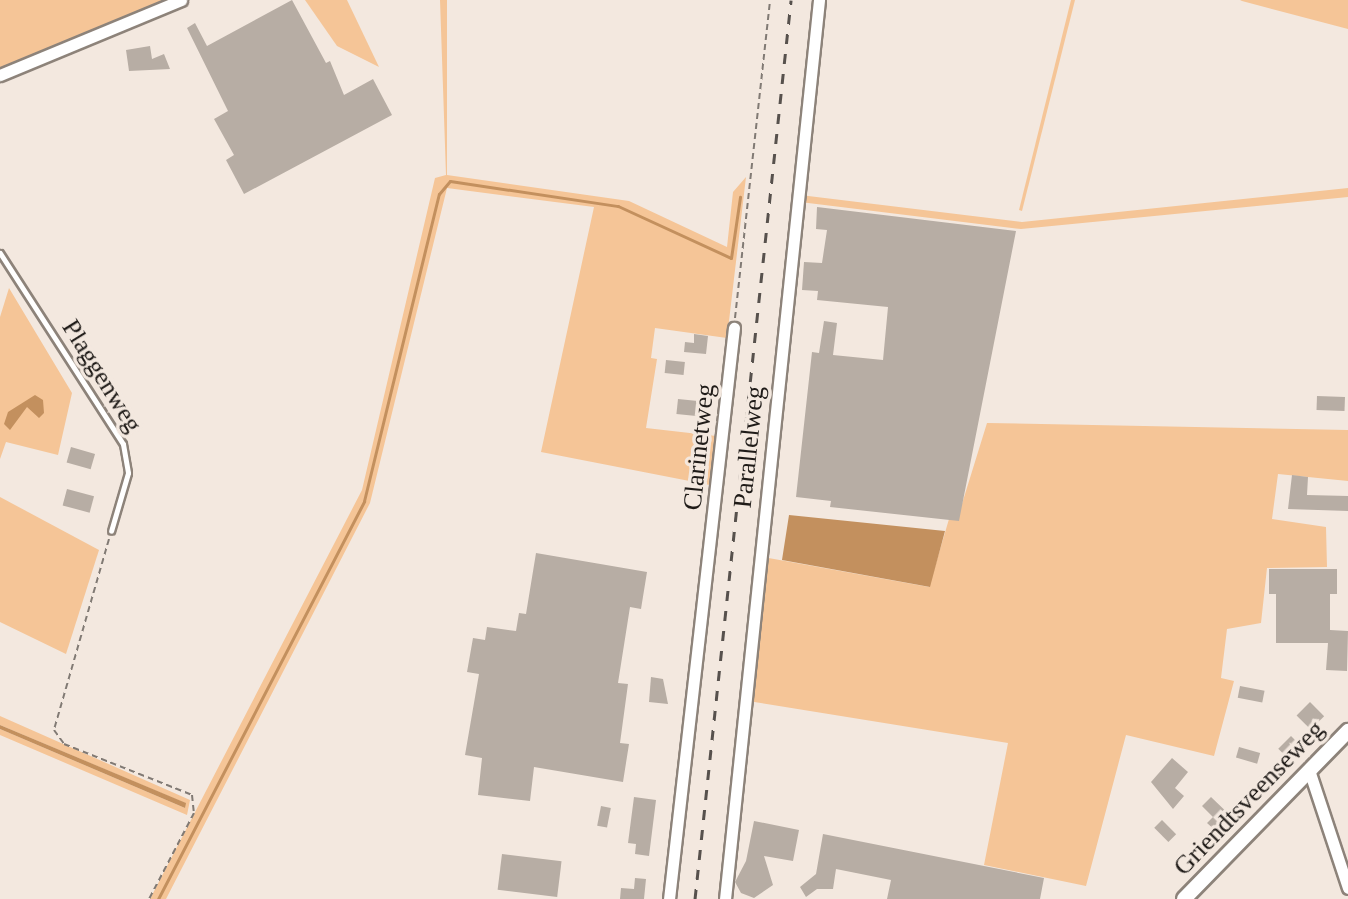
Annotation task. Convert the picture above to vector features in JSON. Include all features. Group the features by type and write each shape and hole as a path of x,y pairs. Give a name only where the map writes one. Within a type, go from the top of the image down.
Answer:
{"street":[{"path":"0,75 181,0"},
{"name":"Parallelweg","path":"725,899 819,0"},
{"name":"Clarinetweg","path":"669,899 734,328"},
{"name":"Griendtsveenseweg","path":"1184,899 1348,731"},
{"path":"1310,773 1348,888"}],"lane":[{"name":"Plaggenweg","path":"0,253 123,444 128,473 111,531"}],"path":[{"path":"734,328 770,0"},
{"path":"111,531 54,730 64,744 192,795 194,813 149,899"}],"shaded area":[{"path":"0,0 171,0 0,68"},
{"path":"305,0 347,0 379,67 337,46"},
{"path":"440,0 447,0 447,175 629,201 727,247 733,192 746,177 727,338 655,328 651,358 657,359 646,428 716,436 710,485 541,452 594,207 447,188 370,503 166,899 150,899 362,490 435,178 446,175"},
{"path":"1071,0 1075,0 1022,211 1019,210"},
{"path":"1348,0 1348,29 1242,1"},
{"path":"1348,188 1348,197 1021,229 800,202 800,195 1022,222"},
{"path":"9,288 72,393 58,455 6,442 0,459 0,317"},
{"path":"35,395 43,400 44,413 39,418 27,407 10,430 4,424 8,412"},
{"path":"987,423 1348,430 1348,481 1278,474 1272,519 1326,527 1327,567 1267,568 1261,623 1227,629 1221,678 1234,681 1214,756 1126,735 1086,886 984,865 1008,743 748,701 763,557 929,587 949,519 957,520"},
{"path":"0,497 99,550 66,654 0,622"},
{"path":"789,515 945,531 930,587 782,560"},
{"path":"0,716 190,800 187,815 0,735 0,729 185,808 185,803 0,725"},
{"path":"0,725 186,803 185,808 0,729"}],"building":[{"path":"292,0 326,63 330,61 344,95 373,79 392,115 244,194 226,160 234,155 214,119 228,111 187,28 195,23 207,46"},
{"path":"150,46 152,59 164,54 170,69 129,71 126,50"},
{"path":"817,207 1016,231 959,521 830,507 831,501 796,497 812,352 819,353 824,321 837,323 833,355 883,360 888,307 817,300 818,291 802,290 804,262 822,263 827,230 816,229"},
{"path":"694,334 708,336 706,354 684,352 685,342 694,343"},
{"path":"666,360 685,362 684,375 665,373"},
{"path":"1317,396 1345,397 1344,411 1317,410"},
{"path":"678,399 698,401 696,416 676,414"},
{"path":"71,447 95,454 91,469 67,462"},
{"path":"1292,475 1308,477 1307,495 1348,496 1348,511 1288,509"},
{"path":"67,489 94,496 90,513 63,505"},
{"path":"536,553 647,572 641,609 630,607 618,683 628,684 620,743 629,744 623,782 534,767 530,801 478,795 482,758 465,755 479,674 467,672 473,638 485,640 487,627 516,631 519,613 526,614"},
{"path":"1269,569 1337,569 1337,594 1330,594 1330,630 1348,631 1347,671 1326,670 1328,643 1276,643 1276,594 1269,594"},
{"path":"651,677 663,679 668,704 649,702"},
{"path":"1240,686 1265,691 1262,703 1238,698"},
{"path":"1310,702 1324,716 1311,730 1297,715"},
{"path":"1291,736 1306,751 1293,764 1278,749"},
{"path":"1239,747 1260,753 1257,764 1236,758"},
{"path":"1172,758 1188,772 1175,788 1184,796 1173,809 1151,782"},
{"path":"634,797 656,800 649,856 635,854 636,844 628,843"},
{"path":"1211,797 1235,820 1217,832 1207,823 1213,817 1202,806"},
{"path":"601,806 611,808 607,828 597,826"},
{"path":"1162,820 1176,834 1168,842 1154,828"},
{"path":"754,821 799,830 793,861 764,856 773,885 754,898 741,893 735,882 746,861"},
{"path":"823,834 1044,878 1040,899 887,899 891,880 836,869 833,889 817,889 806,897 800,887 816,874"},
{"path":"502,854 562,861 557,897 498,890"},
{"path":"635,878 646,879 644,899 620,899 621,888 634,889"}],"waterway":[{"path":"158,899 364,501 439,194 450,181 618,206 731,258 740,197"}],"railway":[{"path":"695,899 791,0"}]}
